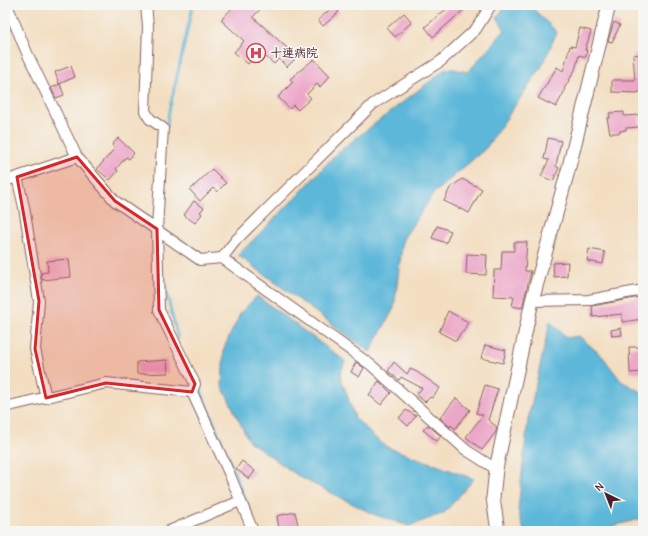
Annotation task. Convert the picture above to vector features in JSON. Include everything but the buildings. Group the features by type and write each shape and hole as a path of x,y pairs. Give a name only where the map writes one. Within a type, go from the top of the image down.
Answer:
{"street":[{"path":"7,5 27,53 77,157 115,201 200,260 222,258 371,365 466,450 496,469"},
{"path":"146,5 148,26 145,111 150,119 162,128 157,229 159,310 195,384 192,392 253,531"},
{"path":"222,258 236,240 373,104 441,61 476,30 491,5"},
{"path":"498,531 493,498 496,469 532,301 569,167 609,5"},
{"path":"5,181 77,157"},
{"path":"16,177 24,207 39,301 35,349 46,398"},
{"path":"532,301 589,300 643,290"},
{"path":"5,407 106,383 192,392"},
{"path":"169,531 240,501"}],"highlighted area":[{"path":"77,157 115,201 157,229 159,310 195,384 192,392 106,383 46,398 35,349 39,301 17,177"}],"water":[{"path":"507,5 529,5 557,32 542,66 486,148 434,193 403,239 394,308 370,352 238,255 298,195 337,153 447,68 468,72 505,30 497,17"},
{"path":"257,296 345,361 340,375 355,418 374,437 387,447 474,479 444,513 409,526 373,514 300,477 249,441 222,386 224,348 241,312"},
{"path":"550,321 567,338 579,336 603,357 621,381 643,393 643,518 594,531 524,531 518,510 528,420"}],"waterway":[{"path":"167,127 168,116 193,5"},
{"path":"5,37 13,28"},
{"path":"163,278 178,339"},
{"path":"198,383 253,518"}],"place":[{"name":"十連病院","path":"256,53"}]}
